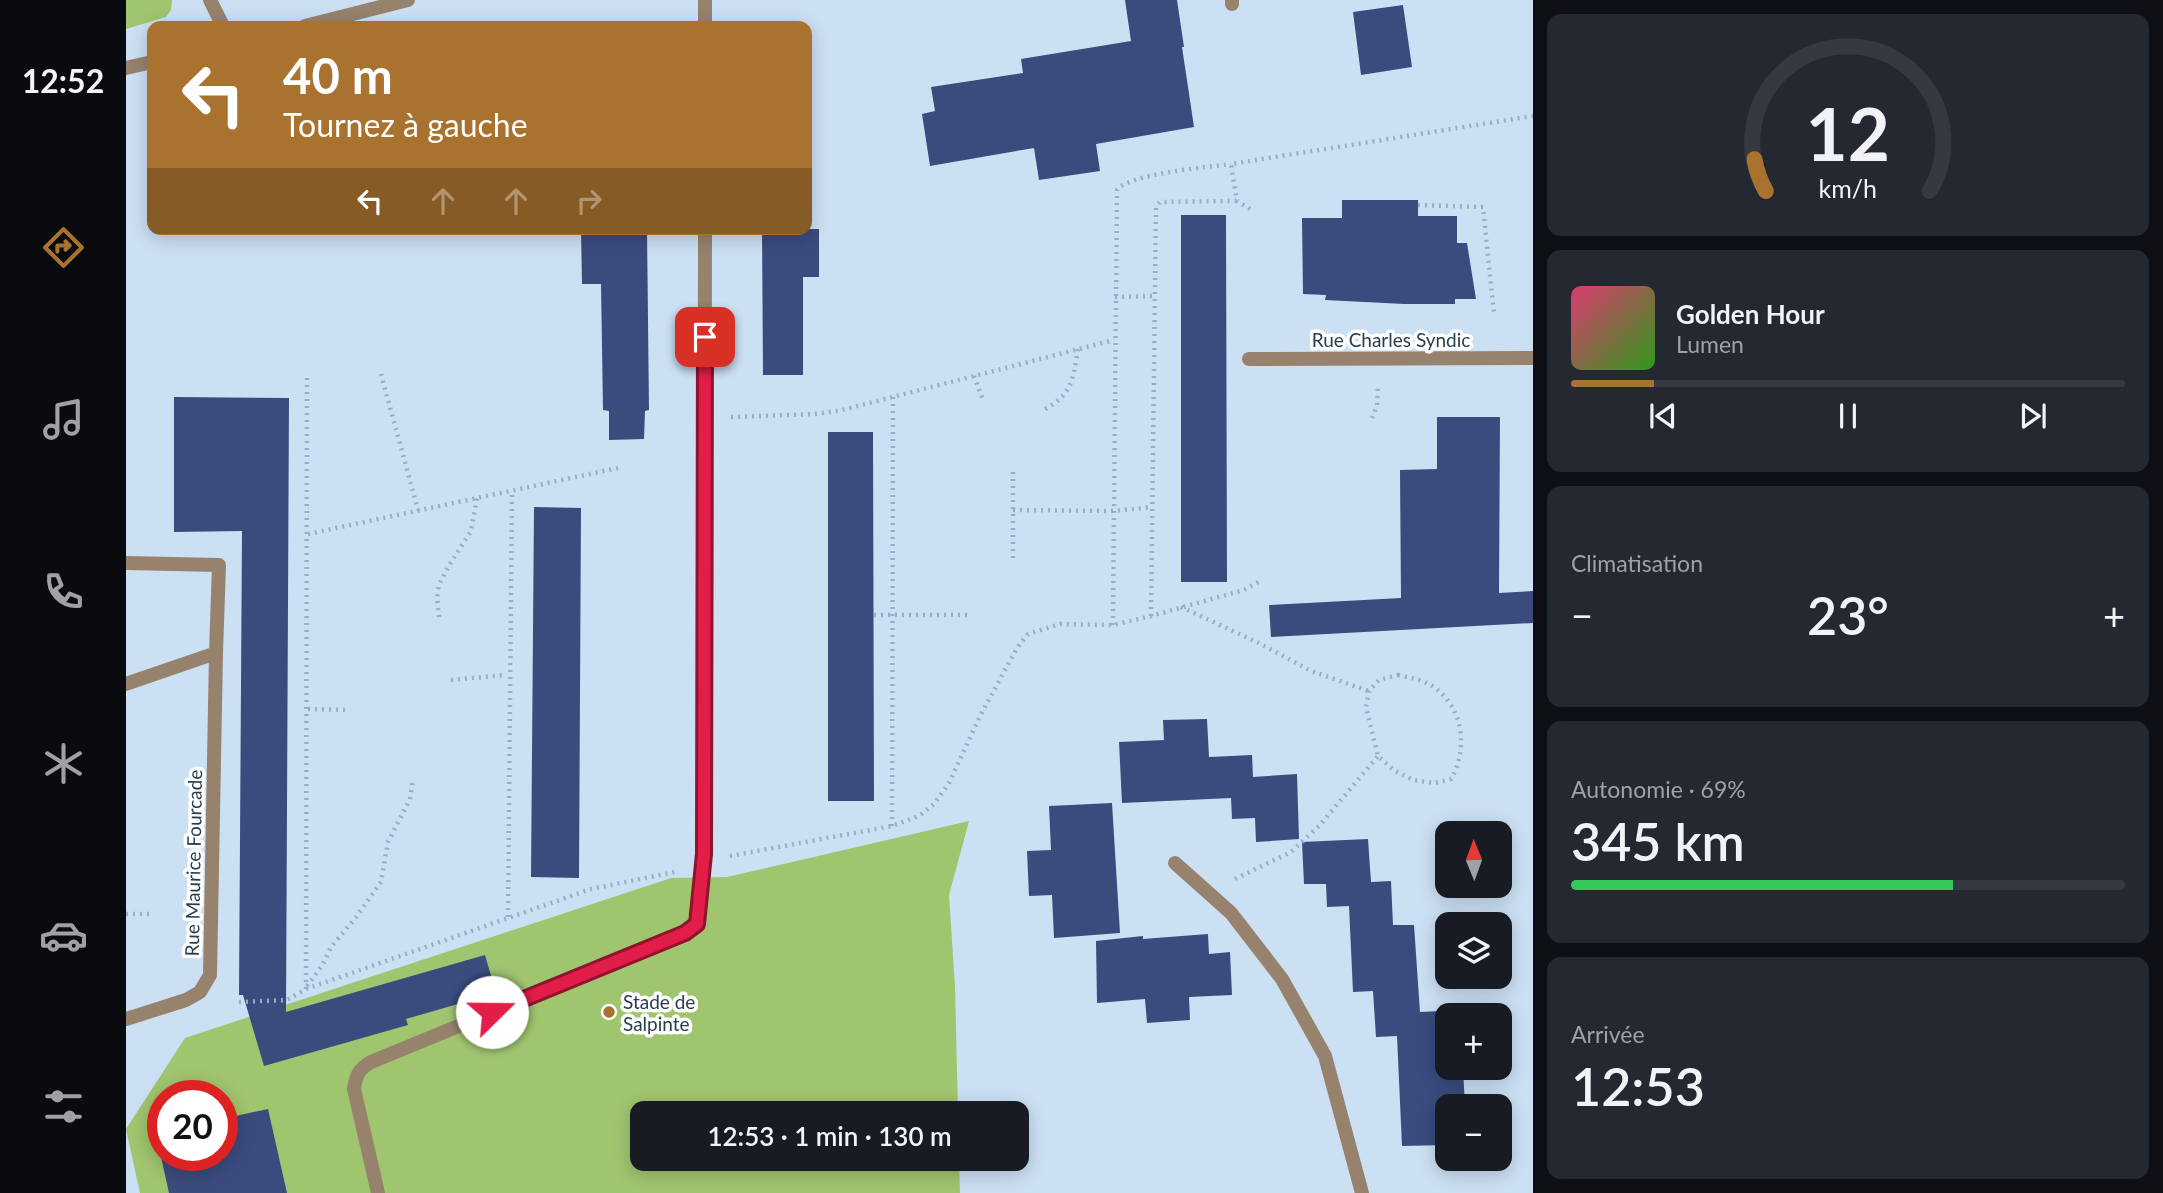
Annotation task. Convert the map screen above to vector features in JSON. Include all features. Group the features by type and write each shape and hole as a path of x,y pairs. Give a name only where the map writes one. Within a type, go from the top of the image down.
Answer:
{"street":[{"path":"210,0 220,21"},
{"path":"324,21 408,0"},
{"path":"705,0 705,21"},
{"path":"126,68 147,63"},
{"path":"378,1193 354,1089 355,1077 361,1068 685,933 697,924 703,860 705,235"},
{"name":"Rue Charles Syndic","path":"1249,359 1533,358"},
{"name":"Rue Maurice Fourcade","path":"126,563 219,565 210,975 200,992 186,1000 126,1019"},
{"path":"126,684 216,653"},
{"path":"1175,863 1231,913 1282,979 1325,1056 1362,1193"}],"path":[{"path":"1113,625 1115,201 1121,183 1137,178 1533,116"},
{"path":"1231,164 1237,201"},
{"path":"1151,616 1156,208 1160,202 1237,201 1250,209"},
{"path":"1418,205 1483,207 1494,314"},
{"path":"1115,297 1155,296"},
{"path":"730,417 816,414 1114,340"},
{"path":"1045,409 1060,401 1068,390 1074,377 1078,349"},
{"path":"306,989 307,373"},
{"path":"381,374 418,510"},
{"path":"974,376 983,400"},
{"path":"892,826 893,396"},
{"path":"308,534 618,468"},
{"path":"1013,472 1013,559"},
{"path":"508,917 512,490"},
{"path":"439,617 439,585 471,531 477,498"},
{"path":"1013,510 1114,511 1152,507"},
{"path":"239,1002 287,1000 306,989 591,888 703,860 892,826 919,816 934,804 949,783 981,714 1017,648 1028,634 1060,624 1113,625 1244,590 1262,580"},
{"path":"1180,607 1259,643 1311,671 1369,691"},
{"path":"874,615 970,615"},
{"path":"1059,617 1060,624"},
{"path":"451,680 505,675"},
{"path":"1398,675 1436,688 1456,712 1460,730 1460,756 1451,779 1435,783 1413,780 1395,771 1378,756 1366,707 1369,691 1379,680 1398,675"},
{"path":"308,709 346,710"},
{"path":"1234,880 1290,852 1319,826 1378,756"},
{"path":"306,989 331,947 381,882 388,842 410,799 412,779"},
{"path":"126,914 153,914"}],"green space":[{"path":"126,0 172,0 171,10 166,17 126,29"},
{"name":"Stade de Salpinte","path":"969,821 949,895 955,986 958,1101 630,1101 630,1171 959,1171 960,1193 140,1193 126,1129 147,1097 147,1171 238,1171 238,1080 158,1080 185,1038 671,878 727,877"}],"building":[{"path":"1125,0 1177,0 1194,127 1096,144 1100,171 1039,180 1034,148 930,166 922,114 935,111 931,87 1023,73 1021,59 1131,41"},
{"path":"1403,5 1412,67 1361,75 1353,12"},
{"path":"1342,200 1418,200 1418,216 1457,216 1457,243 1467,243 1476,299 1455,299 1455,304 1404,304 1325,300 1326,295 1303,294 1302,218 1342,218"},
{"path":"1181,215 1226,215 1227,582 1181,582"},
{"path":"812,229 819,229 819,277 803,277 803,375 763,375 762,235 812,235"},
{"path":"581,235 647,235 649,410 645,411 644,439 609,440 609,411 603,410 601,284 582,284"},
{"path":"174,397 289,398 286,1012 485,955 496,993 406,1019 408,1025 264,1066 243,995 239,995 242,531 174,532"},
{"path":"1437,417 1500,417 1499,593 1533,591 1533,623 1271,637 1269,605 1401,598 1400,470 1437,469"},
{"path":"828,432 873,432 874,801 828,801"},
{"path":"534,507 581,508 579,878 531,877"},
{"path":"1207,719 1209,757 1252,755 1253,777 1297,774 1299,839 1256,842 1255,818 1232,819 1231,798 1122,803 1119,742 1164,740 1163,720"},
{"path":"1112,803 1120,933 1054,938 1052,895 1029,896 1027,851 1051,850 1049,806"},
{"path":"1368,839 1371,882 1391,881 1393,925 1414,925 1420,1012 1435,1011 1435,1080 1464,1080 1464,1094 1435,1094 1435,1145 1402,1146 1397,1036 1376,1037 1373,991 1353,992 1349,906 1327,907 1326,884 1304,884 1302,842"},
{"path":"1208,934 1209,954 1230,952 1232,995 1189,997 1190,1020 1147,1023 1145,999 1097,1003 1096,941"},
{"path":"268,1109 287,1193 169,1193 164,1171 238,1171 238,1116"}],"place":[{"name":"Stade de Salpinte","path":"609,1012"}],"route":[{"path":"492,1012 685,933 697,924 704,854 705,337"}]}
